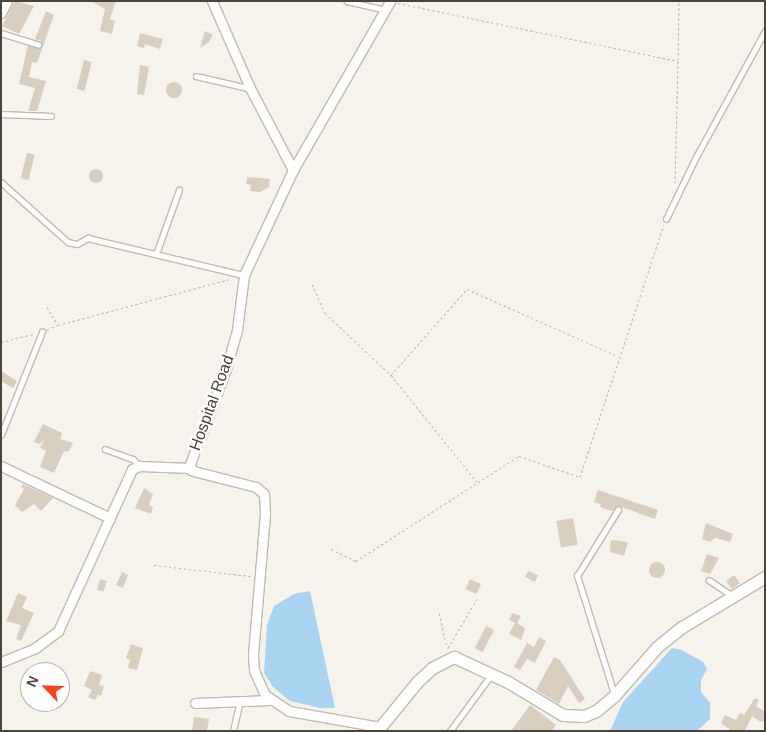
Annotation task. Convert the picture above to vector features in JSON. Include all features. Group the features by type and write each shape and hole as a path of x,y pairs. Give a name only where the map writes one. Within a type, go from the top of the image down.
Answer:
{"street":[{"path":"1,13 7,1"},
{"path":"212,1 250,88 293,170"},
{"name":"Hospital Road","path":"270,700 254,670 258,577 265,513 264,494 256,488 208,476 190,468 226,369 237,330 244,275 293,170 389,4"},
{"path":"2,466 110,518"},
{"path":"1,662 35,648 58,631 130,472 140,466 190,468"},
{"path":"194,703 270,700 289,711 379,729 417,682 449,654 492,674 554,711 571,717 596,711 614,696 657,647 732,596 765,577"}],"lane":[{"path":"347,1 389,4"},
{"path":"666,220 696,157 765,31"},
{"path":"1,33 38,44"},
{"path":"196,76 250,88"},
{"path":"1,114 51,116"},
{"path":"1,182 68,242 77,244 88,238 244,275"},
{"path":"156,254 179,190"},
{"path":"1,435 42,332"},
{"path":"105,449 134,459 140,466"},
{"path":"614,696 577,576 618,510"},
{"path":"710,580 732,596"},
{"path":"450,731 492,674"},
{"path":"233,731 240,701"}],"path":[{"path":"675,184 679,1"},
{"path":"389,4 678,61"},
{"path":"331,549 356,561 519,456 580,477 666,220"},
{"path":"1,342 244,275"},
{"path":"312,284 325,313 391,375 477,482"},
{"path":"391,375 467,289 615,355"},
{"path":"47,307 58,325"},
{"path":"154,565 258,577"},
{"path":"449,654 477,599"},
{"path":"439,613 449,654"}],"water":[{"path":"310,591 335,708 320,708 290,701 273,687 264,673 267,625 274,606 294,594"},
{"path":"672,648 682,650 703,662 707,669 701,680 701,692 710,703 710,719 697,731 610,731 623,702"}],"building":[{"path":"15,1 34,6 19,34 2,26"},
{"path":"91,1 116,1 110,19 115,21 112,34 100,31 105,9"},
{"path":"46,11 54,15 37,63 32,62 29,77 46,81 37,111 28,111 35,88 19,84 28,45 37,48 42,46 41,41 35,39"},
{"path":"205,31 213,35 209,42 200,48"},
{"path":"140,33 163,39 160,49 145,44 144,48 137,46"},
{"path":"84,60 92,62 85,91 77,89"},
{"path":"140,65 149,67 144,95 137,94"},
{"path":"174,82 180,84 182,90 180,96 174,98 168,96 166,90 168,84"},
{"path":"27,153 35,155 28,180 21,178"},
{"path":"96,169 101,171 103,176 101,181 96,183 91,181 89,176 91,171"},
{"path":"247,177 270,179 269,187 260,192 250,191 251,185 246,184"},
{"path":"1,371 17,381 13,388 1,381"},
{"path":"43,424 62,433 60,439 73,443 68,452 64,451 54,473 40,467 46,451 40,448 45,439 40,444 34,442"},
{"path":"23,484 53,498 41,511 34,504 22,512 15,505 24,489 21,487"},
{"path":"144,488 153,494 149,505 153,507 151,514 135,508"},
{"path":"598,490 658,510 655,519 619,506 612,511 600,507 601,504 594,502"},
{"path":"573,518 578,545 561,548 556,521"},
{"path":"706,523 733,534 730,542 715,538 710,542 702,539"},
{"path":"611,540 628,542 624,556 610,552"},
{"path":"707,554 719,558 710,574 701,571"},
{"path":"657,562 665,570 657,578 649,570"},
{"path":"528,571 538,575 535,582 525,577"},
{"path":"122,572 128,575 123,588 116,585"},
{"path":"734,575 740,583 732,589 726,581"},
{"path":"100,579 107,581 104,592 97,590"},
{"path":"470,579 481,584 476,594 466,589"},
{"path":"18,593 27,597 22,608 34,613 21,641 16,639 21,625 6,621"},
{"path":"512,613 521,616 517,623 525,628 521,640 509,634 515,623 509,620"},
{"path":"486,626 494,630 483,652 475,648"},
{"path":"539,637 546,641 535,663 527,659 520,670 514,667 527,643 534,647"},
{"path":"131,644 143,648 137,670 128,668 130,660 126,658"},
{"path":"554,657 560,660 585,699 579,703 568,686 559,704 536,690"},
{"path":"90,671 102,675 99,685 104,686 101,696 98,695 95,700 88,697 92,690 84,686"},
{"path":"755,698 759,700 756,706 765,712 765,720 761,722 752,716 745,731 732,731 721,723 725,715 736,720 740,713 744,715"},
{"path":"530,705 556,725 552,731 511,731"},
{"path":"194,717 209,719 207,731 192,731"}]}
